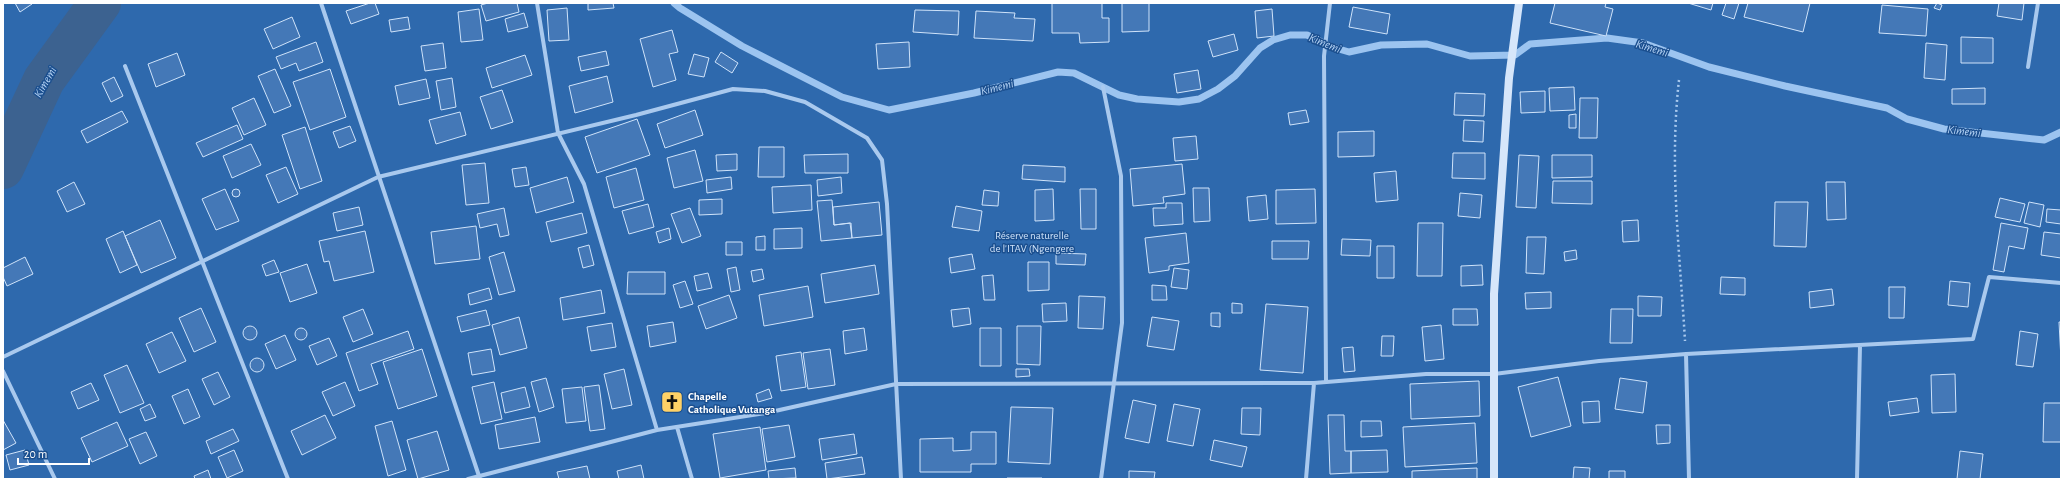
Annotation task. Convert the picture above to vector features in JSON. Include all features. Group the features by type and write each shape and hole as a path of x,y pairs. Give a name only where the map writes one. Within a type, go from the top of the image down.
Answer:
{"street":[{"path":"321,3 479,477"},
{"path":"537,3 558,133 584,184 657,430"},
{"path":"1326,381 1324,56 1330,3"},
{"path":"1494,479 1494,294 1510,64 1519,3"},
{"path":"2028,67 2038,3"},
{"path":"125,66 288,479"},
{"path":"1101,479 1122,323 1121,176 1103,87"},
{"path":"3,357 378,177 733,89 765,91 805,102 867,138 882,160 887,204 901,479"},
{"path":"468,479 657,430 766,413 896,384 1115,382 1314,383 1426,374 1494,374 1599,361 1686,354 1972,339 1989,277 2061,284"},
{"path":"1857,479 1860,346"},
{"path":"1686,354 1689,479"},
{"path":"3,371 55,479"},
{"path":"1306,479 1314,383"},
{"path":"677,427 692,479"}],"path":[{"path":"1678,80 1675,115 1675,185 1686,354"}],"green space":[{"name":"Réserve naturelle de l'ITAV (Ngengere","path":"3,3 2061,3 2061,479 3,479"}],"building":[{"path":"15,3 32,3 32,4 20,12"},
{"path":"370,3 375,3 379,14 351,24 346,11"},
{"path":"488,3 517,3 519,12 486,21 481,5"},
{"path":"588,3 613,3 614,8 588,10"},
{"path":"1052,3 1102,3 1102,18 1109,18 1109,42 1080,43 1079,33 1052,33"},
{"path":"1122,3 1149,3 1149,31 1122,32"},
{"path":"1555,3 1606,3 1605,7 1613,9 1606,36 1550,23"},
{"path":"1688,3 1713,3 1711,10"},
{"path":"1726,3 1739,3 1734,19 1722,15"},
{"path":"1748,3 1810,3 1803,32 1744,17"},
{"path":"1937,3 1942,5 1940,10 1934,8"},
{"path":"1999,3 2024,3 2022,20 1997,16"},
{"path":"1882,5 1928,9 1926,36 1879,33"},
{"path":"1353,7 1390,14 1387,34 1349,27"},
{"path":"567,8 569,40 549,41 547,10"},
{"path":"479,9 483,40 461,42 458,12"},
{"path":"1272,9 1274,36 1257,38 1255,11"},
{"path":"915,10 959,11 958,35 913,32"},
{"path":"976,11 1015,13 1014,18 1035,19 1033,41 974,38"},
{"path":"524,13 528,27 508,32 505,19"},
{"path":"292,17 300,37 273,49 264,29"},
{"path":"408,17 410,29 391,32 389,20"},
{"path":"672,30 678,52 669,54 676,80 653,87 640,39"},
{"path":"1234,34 1238,50 1213,57 1208,41"},
{"path":"1961,37 1993,38 1993,63 1961,63"},
{"path":"316,42 323,62 299,71 296,63 281,69 276,57"},
{"path":"909,42 910,67 878,69 876,44"},
{"path":"443,43 446,68 425,71 421,46"},
{"path":"1926,43 1947,45 1945,80 1924,78"},
{"path":"606,51 609,65 581,71 578,57"},
{"path":"721,52 738,63 732,73 715,62"},
{"path":"177,53 185,75 156,87 148,64"},
{"path":"694,54 709,58 704,77 688,74"},
{"path":"525,55 532,75 492,88 486,68"},
{"path":"275,69 291,106 274,113 258,76"},
{"path":"330,69 346,117 310,130 293,82"},
{"path":"1198,70 1201,89 1177,93 1174,74"},
{"path":"607,76 613,102 575,113 569,86"},
{"path":"114,77 123,96 111,102 102,83"},
{"path":"452,78 456,107 441,110 436,81"},
{"path":"426,79 430,98 399,105 395,86"},
{"path":"1574,87 1575,110 1550,111 1549,88"},
{"path":"1985,88 1985,104 1952,104 1952,89"},
{"path":"502,90 513,122 491,129 480,97"},
{"path":"1545,91 1545,112 1521,113 1520,92"},
{"path":"1455,93 1485,94 1484,116 1454,115"},
{"path":"254,98 266,125 244,135 232,108"},
{"path":"1580,98 1598,98 1597,138 1579,138"},
{"path":"695,110 703,135 665,148 657,124"},
{"path":"1306,110 1309,122 1290,125 1288,113"},
{"path":"122,111 128,122 87,143 81,131"},
{"path":"460,112 466,135 436,144 429,120"},
{"path":"1576,114 1576,128 1569,128 1569,115"},
{"path":"637,119 650,155 597,173 585,137"},
{"path":"1464,120 1484,121 1483,142 1463,141"},
{"path":"237,125 243,139 203,157 196,143"},
{"path":"350,126 356,141 339,148 333,132"},
{"path":"305,127 322,181 300,189 282,135"},
{"path":"1374,131 1374,156 1338,157 1338,132"},
{"path":"1196,136 1198,159 1175,161 1173,138"},
{"path":"251,144 261,165 232,178 223,156"},
{"path":"759,147 784,147 784,177 758,177"},
{"path":"695,150 703,181 674,188 667,158"},
{"path":"1453,153 1485,153 1485,179 1452,178"},
{"path":"737,154 737,170 717,171 716,155"},
{"path":"848,154 848,173 805,173 804,155"},
{"path":"1519,155 1539,156 1536,208 1516,207"},
{"path":"1552,155 1592,155 1592,177 1552,178"},
{"path":"485,163 489,203 466,205 462,165"},
{"path":"1182,164 1185,194 1163,197 1164,203 1133,206 1130,169"},
{"path":"1023,165 1065,167 1065,182 1022,179"},
{"path":"286,167 298,194 278,203 266,175"},
{"path":"526,167 529,185 515,187 512,169"},
{"path":"636,168 644,200 614,208 606,177"},
{"path":"1396,171 1398,200 1376,202 1374,173"},
{"path":"567,177 574,202 536,213 530,188"},
{"path":"731,177 732,189 707,193 706,180"},
{"path":"841,177 842,193 818,196 817,180"},
{"path":"1553,181 1592,181 1592,204 1552,203"},
{"path":"74,182 85,204 67,212 57,191"},
{"path":"1826,182 1845,182 1846,219 1827,220"},
{"path":"811,185 812,210 773,213 772,187"},
{"path":"1193,188 1209,188 1210,221 1194,222"},
{"path":"225,189 239,221 216,230 202,199"},
{"path":"234,189 238,189 240,193 238,197 234,197 232,195 232,191"},
{"path":"1053,189 1054,220 1035,221 1035,190"},
{"path":"1080,189 1096,189 1096,229 1081,229"},
{"path":"1315,189 1316,223 1276,224 1276,190"},
{"path":"984,190 999,192 998,206 982,205"},
{"path":"1460,193 1482,195 1480,218 1458,216"},
{"path":"1266,195 1268,219 1249,221 1247,197"},
{"path":"2000,198 2025,204 2020,222 1995,217"},
{"path":"722,199 722,214 699,215 699,200"},
{"path":"832,200 834,225 850,223 852,238 821,241 817,201"},
{"path":"879,202 882,235 852,238 851,223 834,225 833,207"},
{"path":"1775,202 1808,202 1806,247 1774,246"},
{"path":"2029,202 2044,205 2040,227 2024,223"},
{"path":"1166,203 1182,203 1183,224 1154,226 1153,208 1166,208"},
{"path":"648,204 654,227 629,234 622,211"},
{"path":"956,206 982,211 979,231 952,227"},
{"path":"359,207 363,225 337,231 333,213"},
{"path":"504,208 509,235 500,237 497,224 480,228 477,214"},
{"path":"690,208 701,236 682,243 671,214"},
{"path":"2047,209 2061,210 2061,224 2046,222"},
{"path":"582,213 587,233 551,242 546,222"},
{"path":"160,220 176,258 141,273 125,236"},
{"path":"1638,220 1639,241 1623,242 1622,221"},
{"path":"1418,223 1443,223 1442,276 1417,276"},
{"path":"2001,223 2028,228 2024,249 2009,246 2004,272 1993,270"},
{"path":"476,226 480,259 435,264 431,232"},
{"path":"669,228 671,239 659,243 656,232"},
{"path":"802,228 802,248 774,249 774,229"},
{"path":"123,231 137,265 120,273 106,239"},
{"path":"365,231 374,272 334,281 329,261 324,262 319,241"},
{"path":"2044,232 2061,234 2061,258 2041,255"},
{"path":"1186,233 1189,263 1169,266 1169,270 1149,273 1145,238"},
{"path":"765,236 765,250 756,250 756,237"},
{"path":"1527,237 1546,237 1544,274 1526,273"},
{"path":"1342,239 1371,240 1370,256 1341,255"},
{"path":"1272,241 1309,241 1308,259 1272,259"},
{"path":"726,242 742,242 742,255 726,255"},
{"path":"589,245 594,265 583,268 578,248"},
{"path":"1377,246 1394,246 1394,278 1377,278"},
{"path":"1576,250 1577,259 1565,261 1564,252"},
{"path":"504,252 515,291 499,295 489,257"},
{"path":"1056,253 1086,254 1085,265 1056,264"},
{"path":"972,254 975,269 951,273 949,258"},
{"path":"25,257 33,274 7,286 3,277 3,268"},
{"path":"274,260 279,272 266,276 262,265"},
{"path":"1028,262 1049,262 1049,290 1028,291"},
{"path":"307,264 317,293 290,302 280,273"},
{"path":"875,265 879,294 825,303 821,274"},
{"path":"1482,265 1483,285 1461,286 1461,266"},
{"path":"736,267 740,290 731,292 727,269"},
{"path":"1174,268 1189,270 1187,289 1171,287"},
{"path":"762,269 764,279 753,282 751,271"},
{"path":"628,272 665,272 665,294 627,294"},
{"path":"708,273 712,288 697,291 694,276"},
{"path":"993,275 995,300 984,300 982,276"},
{"path":"1721,277 1745,278 1745,295 1720,294"},
{"path":"685,281 693,304 680,308 673,285"},
{"path":"1950,281 1970,283 1968,307 1948,305"},
{"path":"1152,285 1166,286 1167,300 1152,300"},
{"path":"808,286 813,317 764,326 759,295"},
{"path":"1889,287 1905,287 1904,318 1889,318"},
{"path":"489,288 492,299 470,305 468,294"},
{"path":"1832,289 1834,305 1810,308 1809,292"},
{"path":"601,290 605,313 563,320 560,298"},
{"path":"1551,292 1551,308 1526,309 1525,293"},
{"path":"729,295 737,318 706,329 698,306"},
{"path":"1079,296 1105,297 1103,329 1078,328"},
{"path":"1638,296 1662,297 1661,316 1638,316"},
{"path":"1066,303 1067,321 1043,322 1042,304"},
{"path":"1232,303 1242,304 1242,313 1232,313"},
{"path":"1266,304 1308,307 1303,373 1260,370"},
{"path":"201,308 216,342 194,352 179,318"},
{"path":"969,308 971,324 953,327 951,310"},
{"path":"363,309 373,334 353,342 343,317"},
{"path":"1453,309 1477,309 1478,325 1453,325"},
{"path":"1611,309 1633,309 1632,343 1610,343"},
{"path":"486,310 490,325 461,332 457,317"},
{"path":"1211,313 1220,313 1220,327 1211,326"},
{"path":"519,317 527,348 500,355 492,325"},
{"path":"1152,317 1179,321 1174,350 1147,346"},
{"path":"673,322 676,342 650,347 647,326"},
{"path":"2059,322 2061,322 2061,360"},
{"path":"612,323 616,347 591,351 587,327"},
{"path":"1441,325 1444,359 1425,361 1422,327"},
{"path":"247,326 253,326 257,330 257,336 253,340 247,340 243,336 243,330"},
{"path":"1017,326 1041,326 1040,365 1017,364"},
{"path":"301,328 305,330 307,334 305,338 301,340 297,338 295,334 297,330"},
{"path":"864,328 867,350 845,354 843,331"},
{"path":"980,328 1001,328 1001,366 980,366"},
{"path":"408,331 414,349 371,364 378,384 359,391 346,353"},
{"path":"2020,331 2038,334 2033,367 2016,365"},
{"path":"172,332 186,361 159,373 146,344"},
{"path":"285,335 296,360 276,369 265,344"},
{"path":"1382,336 1394,336 1393,356 1381,356"},
{"path":"329,338 337,356 317,365 309,346"},
{"path":"1353,347 1355,371 1344,372 1342,348"},
{"path":"422,349 437,396 398,409 383,362"},
{"path":"491,349 495,371 472,375 468,353"},
{"path":"830,349 835,385 808,389 803,353"},
{"path":"801,352 806,387 781,391 776,356"},
{"path":"257,358 262,360 264,365 262,370 257,372 252,370 250,365 252,360"},
{"path":"127,365 144,403 120,413 104,375"},
{"path":"624,369 632,405 612,409 604,374"},
{"path":"1016,369 1029,369 1030,376 1016,377"},
{"path":"218,372 230,397 214,405 202,379"},
{"path":"1955,374 1956,412 1932,413 1931,375"},
{"path":"1558,377 1571,426 1531,437 1518,387"},
{"path":"546,378 554,407 539,412 531,382"},
{"path":"1620,378 1647,382 1643,413 1615,409"},
{"path":"1479,381 1480,416 1411,419 1410,384"},
{"path":"345,382 355,406 333,416 322,392"},
{"path":"494,382 502,419 481,424 472,387"},
{"path":"91,383 99,400 78,409 71,392"},
{"path":"599,385 605,429 590,431 584,387"},
{"path":"525,387 530,407 505,413 501,393"},
{"path":"582,387 586,421 566,423 562,389"},
{"path":"188,389 200,417 184,424 172,396"},
{"path":"769,389 772,398 758,402 756,394"},
{"path":"1917,398 1919,412 1890,416 1888,402"},
{"path":"1133,400 1156,405 1149,443 1125,438"},
{"path":"1599,401 1600,422 1583,423 1582,402"},
{"path":"2044,403 2061,403 2061,442 2043,442"},
{"path":"150,404 156,417 145,421 140,409"},
{"path":"1174,404 1200,409 1193,446 1167,441"},
{"path":"1011,407 1053,408 1050,464 1008,462"},
{"path":"1242,408 1261,408 1260,435 1241,434"},
{"path":"325,415 336,438 302,455 291,431"},
{"path":"1328,415 1344,415 1345,451 1351,451 1351,473 1330,474"},
{"path":"535,417 540,442 499,449 495,425"},
{"path":"3,420 16,443 3,450"},
{"path":"392,421 406,470 388,476 375,426"},
{"path":"1361,421 1381,421 1382,436 1361,437"},
{"path":"117,422 128,446 92,462 81,438"},
{"path":"1475,423 1477,463 1405,467 1403,427"},
{"path":"789,425 795,457 767,462 762,429"},
{"path":"1656,425 1670,425 1670,443 1657,444"},
{"path":"760,427 766,470 720,478 713,434"},
{"path":"233,429 239,441 211,454 206,441"},
{"path":"437,431 449,470 418,479 407,440"},
{"path":"146,432 157,456 140,464 129,439"},
{"path":"971,432 996,432 996,464 971,464 971,472 920,472 920,439 953,438 953,451 971,450"},
{"path":"854,434 857,454 822,460 819,439"},
{"path":"1214,440 1247,447 1242,467 1210,460"},
{"path":"25,450 29,465 10,470 6,455"},
{"path":"234,450 243,471 227,478 218,457"},
{"path":"1387,450 1388,472 1351,473 1351,451"},
{"path":"1960,451 1983,454 1980,479 1957,479"},
{"path":"862,457 865,474 827,479 825,463"},
{"path":"641,465 644,479 619,479 617,471"},
{"path":"587,466 590,479 559,479 557,472"},
{"path":"1574,467 1590,468 1589,479 1573,479"},
{"path":"795,468 796,478 769,479 768,471"},
{"path":"1477,468 1477,479 1412,479 1412,471"},
{"path":"208,470 211,479 195,479 194,476"},
{"path":"1129,471 1155,472 1154,479 1129,479"},
{"path":"1609,471 1625,471 1625,479 1609,479"},
{"path":"1042,478 1042,479 1007,479"}],"waterway":[{"name":"Kimemi","path":"3,168 44,80 100,3"},
{"name":"Kimemi","path":"674,3 742,46 842,97 889,110 974,93 1058,72 1074,73 1119,95 1137,99 1179,102 1199,99 1218,89 1235,76 1260,48 1273,40 1290,35 1307,35 1332,47 1349,52 1381,45 1427,44 1470,56 1515,55 1530,44 1607,38 1643,43 1709,67 1785,86 1887,108 1907,119 1944,129 2044,140 2061,132"}],"place":[{"name":"Chapelle Catholique Vutanga","path":"672,402"}]}
